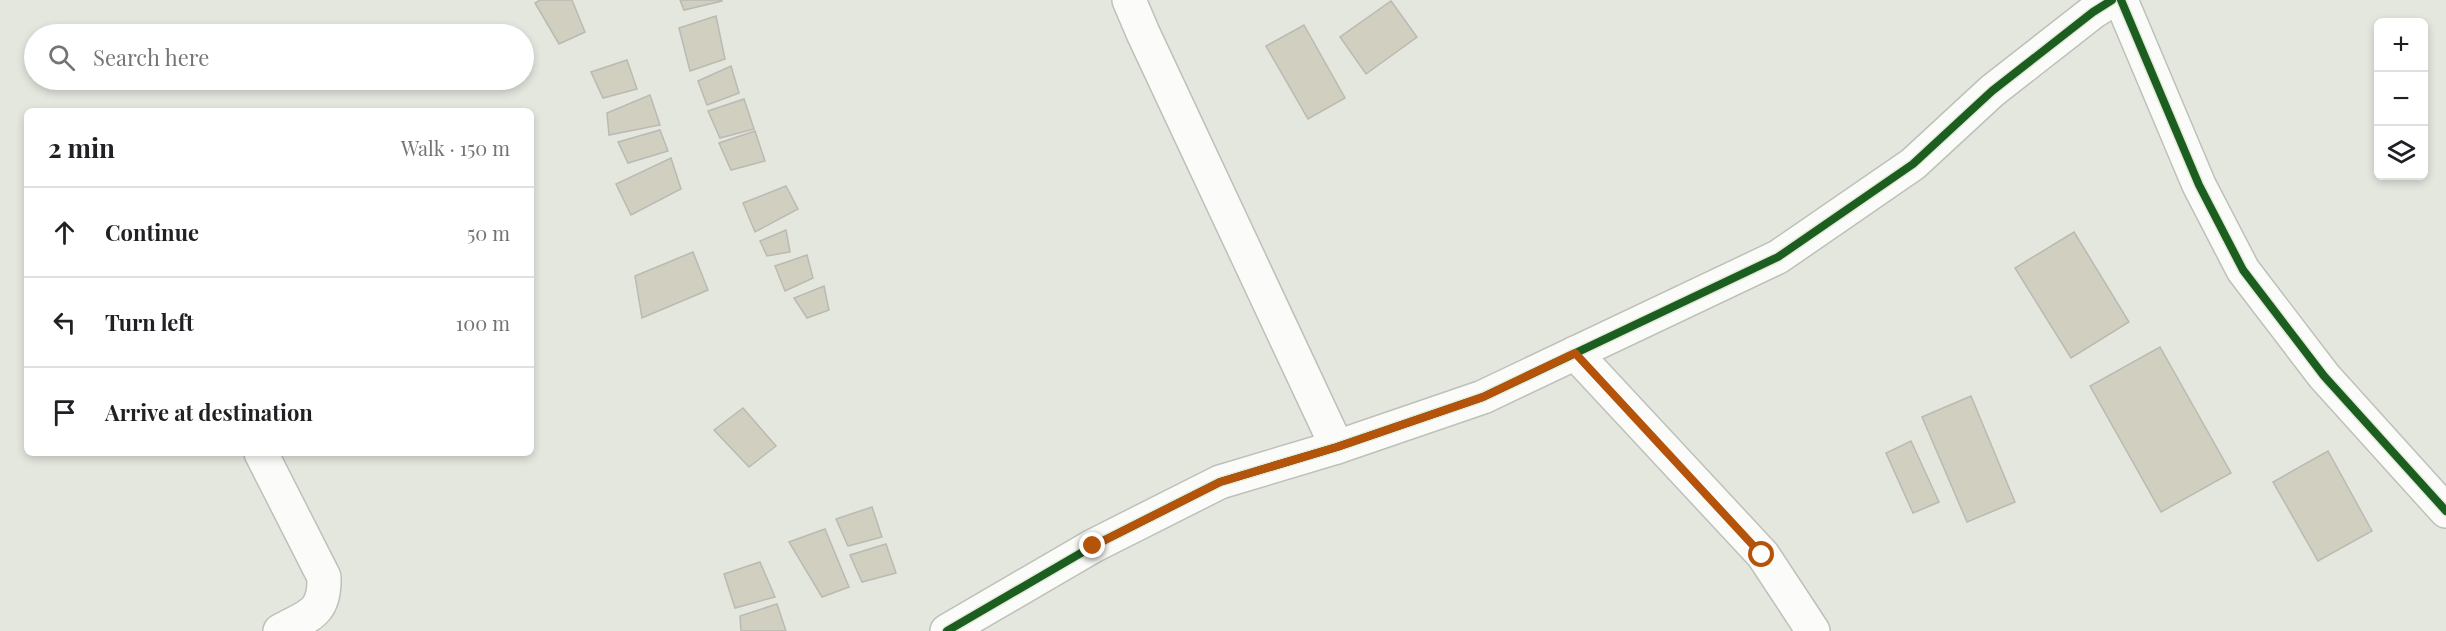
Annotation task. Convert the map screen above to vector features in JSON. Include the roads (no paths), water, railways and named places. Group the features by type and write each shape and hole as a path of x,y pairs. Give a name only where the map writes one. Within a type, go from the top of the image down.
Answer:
{"street":[{"path":"1130,0 1143,33 1337,447"},
{"path":"947,631 1093,546 1220,482 1337,447 1483,397 1778,258 1913,164 1992,91 2093,12 2112,0"},
{"path":"2121,0 2199,185 2243,270 2324,376 2446,511"},
{"path":"1575,353 1762,555 1813,631"},
{"path":"263,456 324,577 324,596 315,612 280,631"}]}
